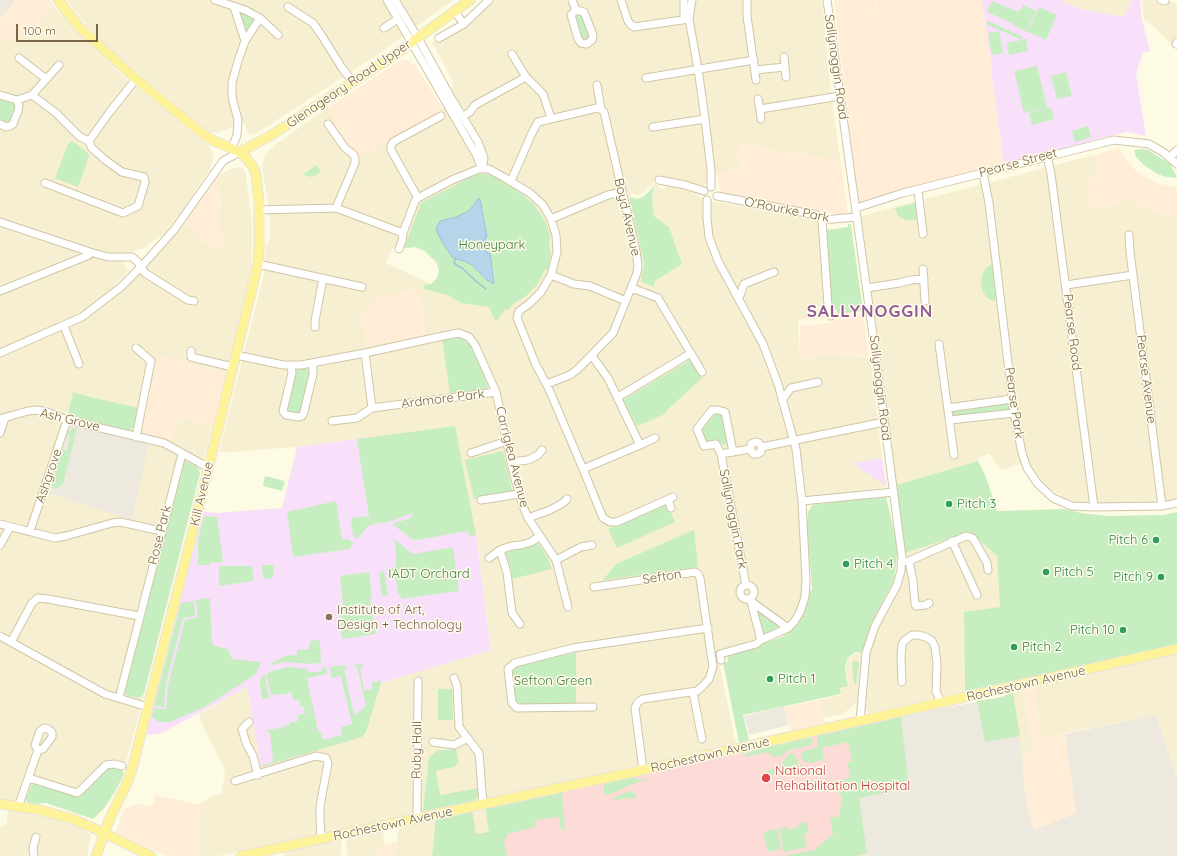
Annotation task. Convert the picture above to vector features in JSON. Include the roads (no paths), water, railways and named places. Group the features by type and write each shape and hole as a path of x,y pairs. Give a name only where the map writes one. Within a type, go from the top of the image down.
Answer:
{"main road":[{"path":"58,0 79,26 136,79 203,134 212,140 236,150"},
{"name":"Glenageary Road Upper","path":"236,150 270,136 415,40 470,0"},
{"name":"Kill Avenue","path":"96,856 110,818 128,781 178,593 258,264 259,210 256,175 251,164 236,150"},
{"name":"Rochestown Avenue","path":"241,856 643,770 1177,650"},
{"path":"0,804 40,810 72,819 151,856"}],"street":[{"path":"215,0 244,10 260,18 278,35"},
{"path":"387,0 398,18 415,40"},
{"path":"395,0 477,156 482,169"},
{"path":"440,38 464,24 489,0"},
{"path":"572,0 576,10"},
{"path":"621,0 628,21 634,27 687,19"},
{"path":"684,0 698,69 711,170 711,187"},
{"path":"687,19 692,0"},
{"path":"747,0 747,16 756,80"},
{"name":"Sallynoggin Road","path":"827,0 867,288 900,543 905,562 898,585 875,626 866,653 860,721"},
{"path":"234,7 245,41"},
{"path":"288,7 312,23 353,82"},
{"path":"576,10 584,12 593,35 592,40 587,44 581,43 578,39 572,15 576,10"},
{"path":"455,12 464,24"},
{"path":"0,353 82,317 120,288 141,267 181,220 224,161 236,150 238,120 232,97 232,83 245,41 260,18"},
{"path":"384,28 398,18"},
{"path":"512,54 526,77 531,80 543,94 551,118"},
{"path":"19,58 46,79"},
{"path":"784,58 786,77"},
{"path":"646,78 754,60"},
{"path":"0,95 17,100 32,95 59,65"},
{"path":"755,70 785,67"},
{"path":"463,116 470,112 475,106 526,77"},
{"path":"89,141 136,79"},
{"name":"Boyd Avenue","path":"547,384 570,375 578,369 613,333 632,288 638,266 636,251 604,112 601,109 597,85"},
{"path":"32,95 56,114 80,137 89,141 91,147 104,159 122,172 144,177 145,182 138,206 123,213 45,183"},
{"path":"760,109 840,96"},
{"path":"447,98 463,116 478,142 484,158 482,169"},
{"path":"758,99 761,119"},
{"path":"0,124 6,127 12,124 18,111 19,106 17,100"},
{"path":"511,181 538,122 597,108 601,109"},
{"path":"418,198 391,150 391,146 394,142 441,116"},
{"path":"653,127 705,119"},
{"path":"328,124 345,148 353,154 355,158 355,163 336,208"},
{"name":"Pearse Street","path":"856,208 876,201 1114,140 1149,144 1170,157 1177,164"},
{"path":"1170,157 1177,150"},
{"name":"Pearse Road","path":"1047,156 1051,174 1066,285 1094,507"},
{"path":"399,249 403,233 418,198 470,172 489,169 524,188 536,197 543,205 551,219 557,243 555,261 551,275 541,292 529,304 519,310 517,314 517,318 536,364 547,384 603,518 610,522 616,522 671,498 671,508"},
{"name":"Pearse Park","path":"983,173 989,203 1014,413 1022,453 1027,468 1038,484 1053,498 1072,506 1162,506 1177,503"},
{"path":"659,180 685,185 704,191"},
{"path":"704,191 711,187"},
{"path":"707,200 711,201 716,196 717,192 711,187"},
{"path":"918,190 924,234"},
{"path":"704,191 704,196 707,200 709,237 718,260 763,344 778,384 792,440 796,449 802,501 806,585 805,596 800,612 788,628 761,640 756,644 720,654 721,660"},
{"path":"551,219 608,195 622,192"},
{"name":"O'Rourke Park","path":"716,196 817,215 822,220 857,217"},
{"path":"259,210 336,208 403,233"},
{"path":"822,220 828,306 831,316"},
{"path":"0,222 108,257 132,257 145,272 188,300 194,302"},
{"name":"Pearse Avenue","path":"1128,234 1162,506"},
{"path":"73,246 75,260"},
{"path":"0,291 89,255 90,252"},
{"path":"258,264 362,287"},
{"path":"923,269 925,302"},
{"path":"730,282 744,284 774,272"},
{"path":"551,275 574,284 590,286 626,301"},
{"path":"1066,285 1133,275"},
{"path":"315,327 323,278"},
{"path":"867,288 924,279"},
{"path":"739,298 744,284"},
{"path":"632,288 658,298 702,372"},
{"path":"64,326 79,364"},
{"name":"Ardmore Park","path":"236,355 292,366 365,353 459,333 468,337 475,345 496,392 372,408"},
{"path":"939,344 954,454"},
{"path":"136,348 151,361 136,437"},
{"path":"191,351 191,357 233,366"},
{"path":"332,421 357,418 372,408 365,353"},
{"path":"618,397 691,353"},
{"path":"592,356 608,378 640,446"},
{"path":"292,366 292,373 283,411 286,415 299,417 302,416 304,412 313,374 313,363"},
{"path":"778,384 791,388 818,382"},
{"path":"782,400 791,388"},
{"name":"Carriglea Avenue","path":"496,392 519,494 528,518 556,560 568,607"},
{"path":"948,408 1012,399"},
{"name":"Ash Grove","path":"0,434 2,418 37,410 47,412 67,420 164,443 208,467"},
{"name":"Sallynoggin Park","path":"733,452 725,412 712,410 697,429 704,446 716,444 721,454 746,585 751,586 754,590 751,600 761,640"},
{"path":"950,420 1014,413"},
{"name":"Ashgrove","path":"30,531 67,420"},
{"path":"792,440 884,422"},
{"path":"583,469 640,446 655,438"},
{"name":"Sallynoggin Park","path":"721,454 750,449 753,454 757,454 760,452 762,447 792,440"},
{"path":"471,453 507,441"},
{"path":"511,462 528,460 538,455 542,450"},
{"name":"Rose Park","path":"119,698 182,454"},
{"path":"802,501 894,492"},
{"path":"481,500 519,494"},
{"path":"528,518 550,510 567,499"},
{"path":"0,524 55,538 120,522 161,531"},
{"path":"0,545 10,527"},
{"path":"489,558 500,550 531,542 540,536"},
{"path":"928,603 926,606 916,606 913,581 905,562 963,537 972,538 987,563 988,570"},
{"path":"952,541 977,595"},
{"path":"556,560 581,547 592,545"},
{"path":"500,550 507,573 512,613 520,624"},
{"name":"Sefton","path":"594,587 695,572 698,574 700,578 713,667 709,679 697,691 693,692"},
{"path":"11,642 32,603 38,598 139,616"},
{"path":"751,600 788,628"},
{"path":"593,707 516,708 512,703 507,672 509,667 515,663 573,648 708,628"},
{"path":"902,682 901,657 902,645 904,641 912,635 926,637 932,641 935,647 937,663 936,692 942,703"},
{"path":"0,636 105,694 148,707"},
{"path":"454,678 457,686 459,727 479,753 483,804"},
{"name":"Ruby Hall","path":"417,819 418,681"},
{"path":"643,770 635,708 638,702 643,699 693,692 702,739"},
{"path":"249,722 242,729 246,743 253,756 258,775"},
{"path":"434,742 454,744 468,738"},
{"path":"18,807 38,750"},
{"path":"235,781 316,756 326,758 328,763 320,806 321,839"},
{"path":"29,778 77,793 106,765 114,764 122,766"},
{"path":"34,856 33,848 36,837"}],"water":[{"path":"478,199 480,199 487,237 485,237 487,253 490,253 494,284 487,280 472,265 453,258 442,242 436,229 440,221 456,217 469,211"}],"waterway":[{"path":"456,258 454,262 456,265 462,268 486,289"}],"place":[{"name":"Pitch 3","path":"949,504"},
{"name":"Pitch 6","path":"1156,540"},
{"name":"Pitch 4","path":"846,564"},
{"name":"Pitch 5","path":"1046,572"},
{"name":"Pitch 9","path":"1161,577"},
{"name":"Institute of Art, Design + Technology","path":"329,617"},
{"name":"Pitch 10","path":"1123,630"},
{"name":"Pitch 2","path":"1014,647"},
{"name":"Pitch 1","path":"770,679"},
{"name":"National Rehabilitation Hospital","path":"766,778"}],"district":[{"name":"SALLYNOGGIN","path":"870,312"}],"park label":[{"name":"Honeypark","path":"492,245"},
{"name":"IADT Orchard","path":"429,574"},
{"name":"Sefton Green","path":"553,681"}]}
